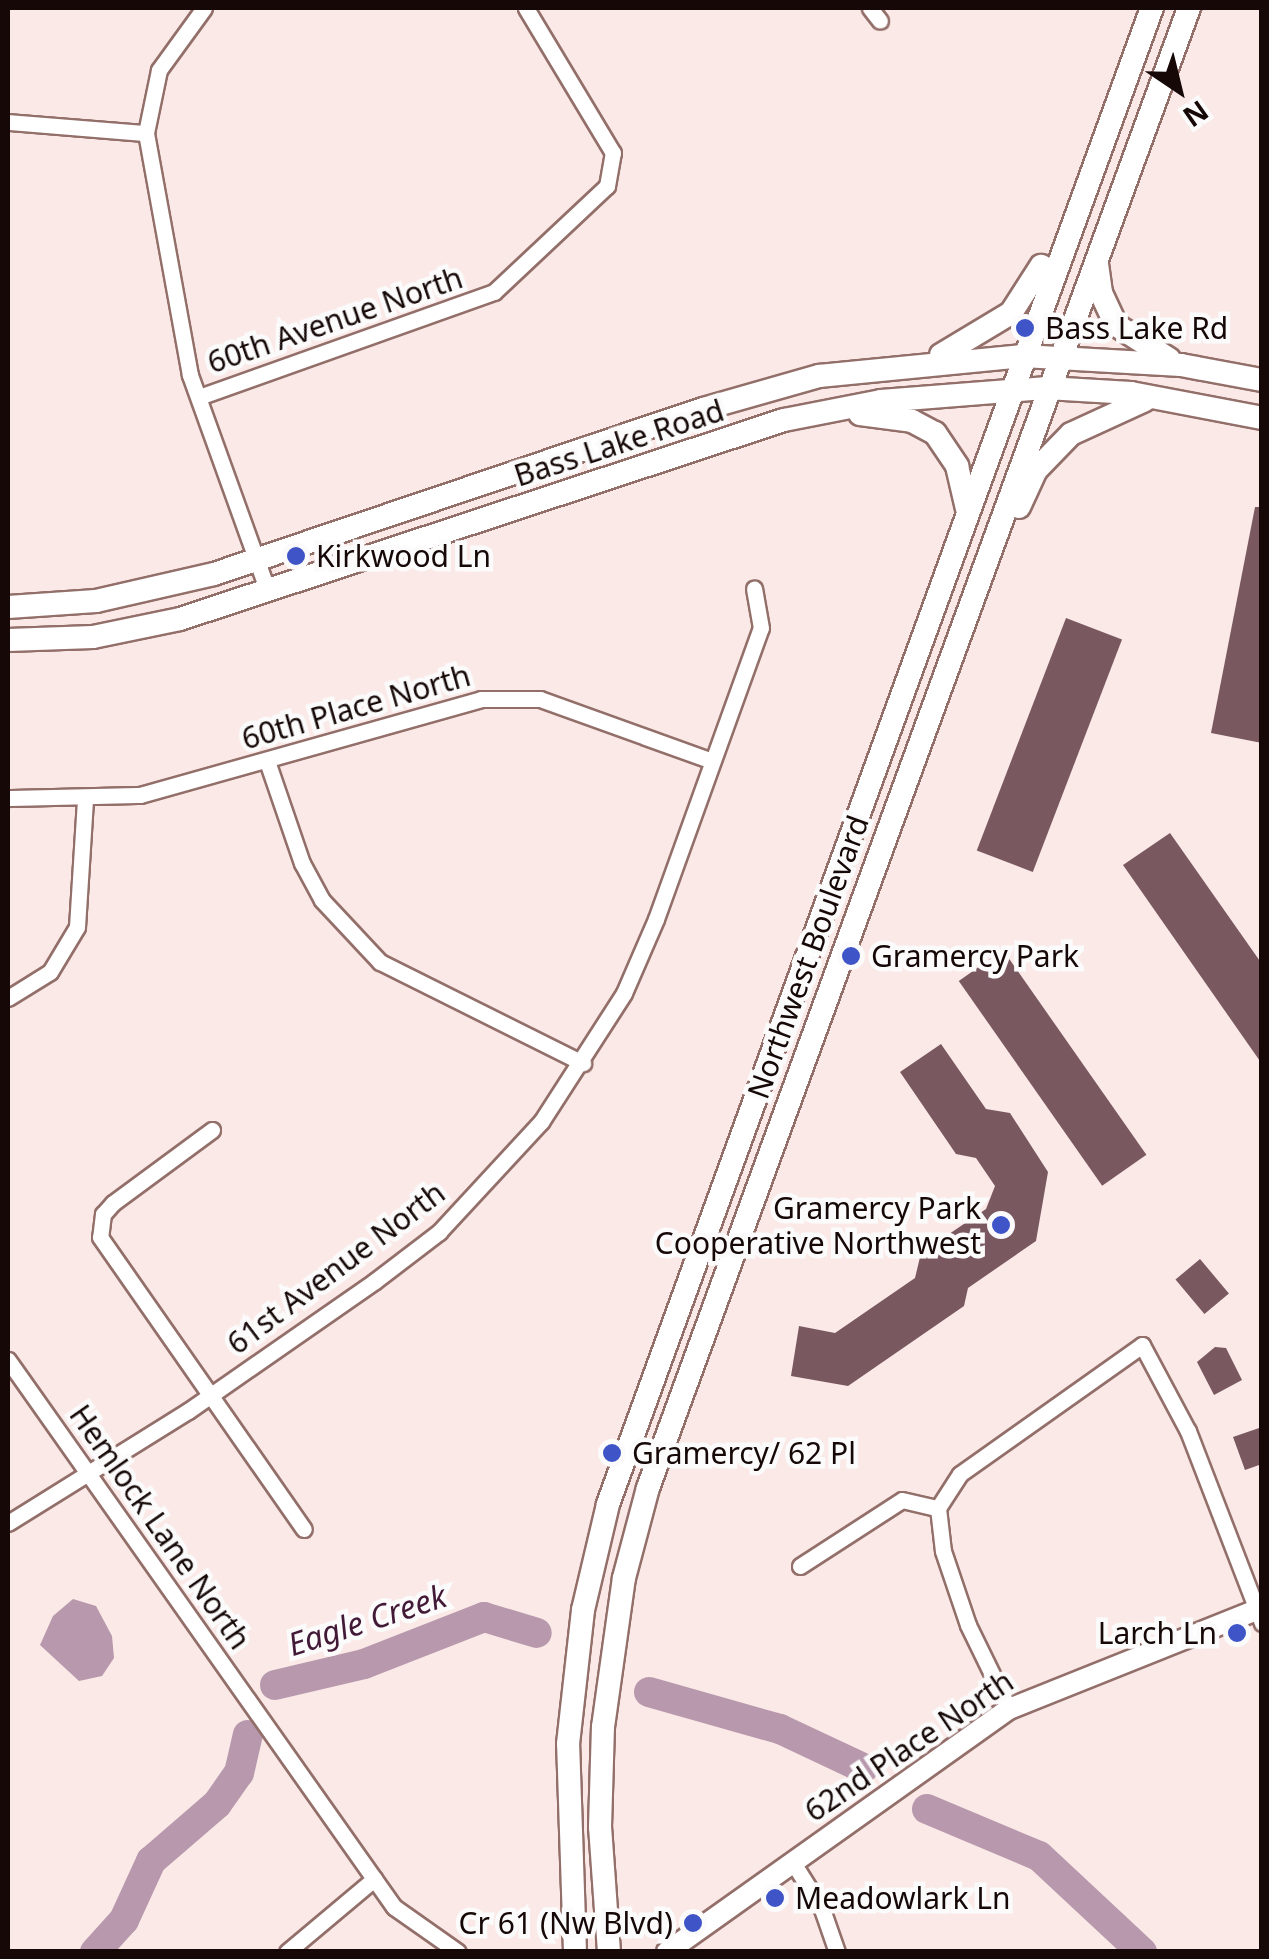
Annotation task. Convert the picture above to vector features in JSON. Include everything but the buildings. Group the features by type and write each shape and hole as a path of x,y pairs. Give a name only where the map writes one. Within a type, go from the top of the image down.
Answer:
{"main road":[{"name":"Northwest Boulevard","path":"575,1952 568,1744 592,1565 639,1409 1152,8"},
{"name":"Northwest Boulevard","path":"609,1952 600,1777 624,1578 648,1488 948,657 1189,8"},
{"path":"930,361 981,336 1024,298 1094,124 1118,96"},
{"path":"1096,257 1101,294 1116,325 1180,366"},
{"name":"Bass Lake Road","path":"8,608 129,595 257,561 752,394 930,361 1059,356 1180,366 1262,380"},
{"name":"Bass Lake Road","path":"8,640 134,630 268,592 826,411 921,394 1047,388 1156,397 1262,418"},
{"path":"948,657 972,632 1027,485 1049,454 1093,419 1156,397"},
{"path":"826,411 892,416 926,427 957,466 967,510"},
{"path":"780,1122 770,1111 769,1093 849,874 850,834"}],"street":[{"path":"204,8 159,70 146,133 179,330 268,592"},
{"name":"60th Avenue North","path":"199,397 494,292 596,200 614,168 606,137 526,8"},
{"path":"8,122 146,133"},
{"name":"61st Avenue North","path":"8,1524 86,1470 211,1396 438,1232 542,1122 583,1063 649,934 761,628 754,589"},
{"name":"60th Place North","path":"8,798 85,800 140,795 448,706 510,697 570,708 712,761"},
{"path":"266,761 302,863 322,900 380,962 583,1063"},
{"path":"8,998 50,972 77,927 85,800"},
{"path":"212,1130 113,1203 100,1224 107,1250 304,1529"},
{"path":"1009,1709 968,1625 942,1551 938,1508 960,1474 1142,1346 1188,1432 1260,1614"},
{"name":"Hemlock Lane North","path":"8,1360 374,1879 410,1924 458,1952"},
{"path":"800,1566 902,1500 938,1508"},
{"name":"62nd Place North","path":"666,1952 1009,1709 1260,1614"},
{"path":"792,1861 822,1909 837,1952"},
{"path":"287,1952 374,1879"}],"shaded area":[{"path":"73,1599 96,1606 112,1636 114,1658 102,1676 79,1681 40,1645 53,1616"}],"waterway":[{"name":"Eagle Creek","path":"275,1685 364,1664 484,1617 537,1633"},
{"name":"Eagle Creek","path":"649,1692 780,1729 863,1768"},
{"name":"Eagle Creek","path":"95,1952 124,1920 151,1861 217,1804 239,1773 248,1735"},
{"name":"Eagle Creek","path":"927,1809 1039,1856 1142,1952"}],"place":[{"name":"Bass Lake Rd","path":"1025,328"},
{"name":"Kirkwood Ln","path":"296,556"},
{"name":"Gramercy Park","path":"851,956"},
{"name":"Gramercy Park Cooperative Northwest","path":"1001,1225"},
{"name":"Gramercy/ 62 Pl","path":"612,1453"},
{"name":"Larch Ln","path":"1237,1633"},
{"name":"Meadowlark Ln","path":"775,1898"},
{"name":"Cr 61 (Nw Blvd)","path":"693,1923"}]}
